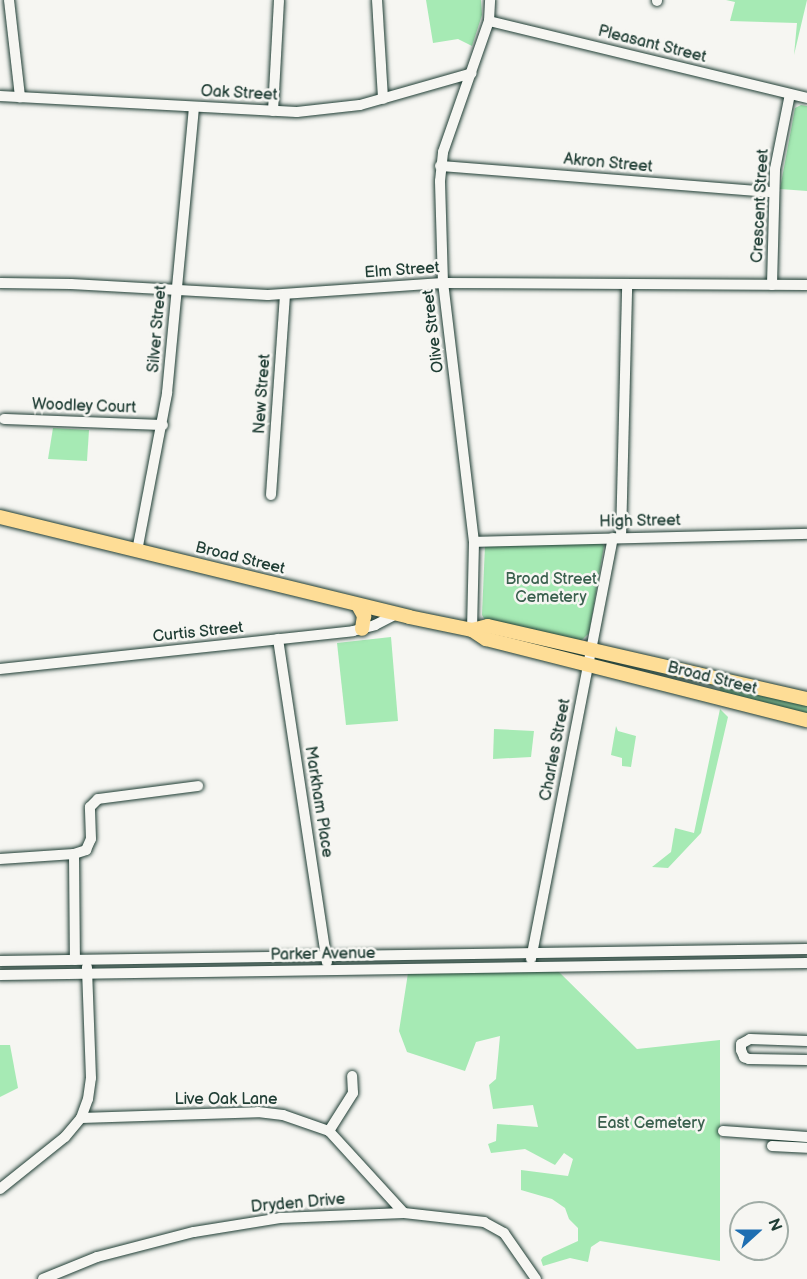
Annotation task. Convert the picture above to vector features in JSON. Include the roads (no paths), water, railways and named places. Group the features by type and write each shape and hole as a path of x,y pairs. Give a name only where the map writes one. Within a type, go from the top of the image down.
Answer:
{"main road":[{"name":"Broad Street","path":"0,517 358,605 472,630 486,639 807,720"},
{"path":"358,605 364,616 362,629"},
{"name":"Broad Street","path":"472,630 489,626 804,696"},
{"path":"706,695 710,676"}],"street":[{"path":"9,0 20,97"},
{"path":"273,111 279,0"},
{"path":"377,0 383,99"},
{"name":"Olive Street","path":"472,630 474,542 443,283 440,166 489,21 490,0"},
{"name":"Pleasant Street","path":"489,21 807,98"},
{"name":"Oak Street","path":"0,96 273,111 339,109 383,99 472,73"},
{"name":"Crescent Street","path":"772,285 776,156 790,94"},
{"name":"Silver Street","path":"137,551 163,425 194,107"},
{"name":"Akron Street","path":"440,166 774,192"},
{"name":"Elm Street","path":"0,283 285,295 443,283 807,285"},
{"name":"Charles Street","path":"531,967 591,649 617,538 627,284"},
{"name":"New Street","path":"272,495 285,295"},
{"name":"Woodley Court","path":"4,419 163,425"},
{"name":"High Street","path":"474,542 807,534"},
{"name":"Curtis Street","path":"0,669 362,629 397,614"},
{"name":"Markham Place","path":"278,639 328,970"},
{"path":"0,859 81,853 90,845 90,807 98,799 198,786"},
{"path":"0,1189 65,1137 81,1118 88,1100 91,1078 87,974 80,959 74,854"},
{"name":"Parker Avenue","path":"0,961 807,949"},
{"path":"665,951 665,965"},
{"path":"439,955 439,968"},
{"path":"207,958 208,972"},
{"name":"Parker Avenue","path":"0,975 807,963"},
{"path":"750,1039 805,1041 805,1060 749,1059 744,1057 741,1050 741,1044 750,1039"},
{"path":"328,1131 353,1093 352,1076"},
{"name":"Live Oak Lane","path":"81,1118 258,1112 283,1115 328,1131 404,1213"},
{"path":"723,1131 802,1142"},
{"path":"772,1146 802,1142"},
{"name":"Dryden Drive","path":"43,1279 97,1257 194,1232 280,1218 404,1213 484,1222 504,1233 536,1279"}],"park label":[{"name":"Broad Street Cemetery","path":"551,589"},
{"name":"East Cemetery","path":"651,1124"}]}
